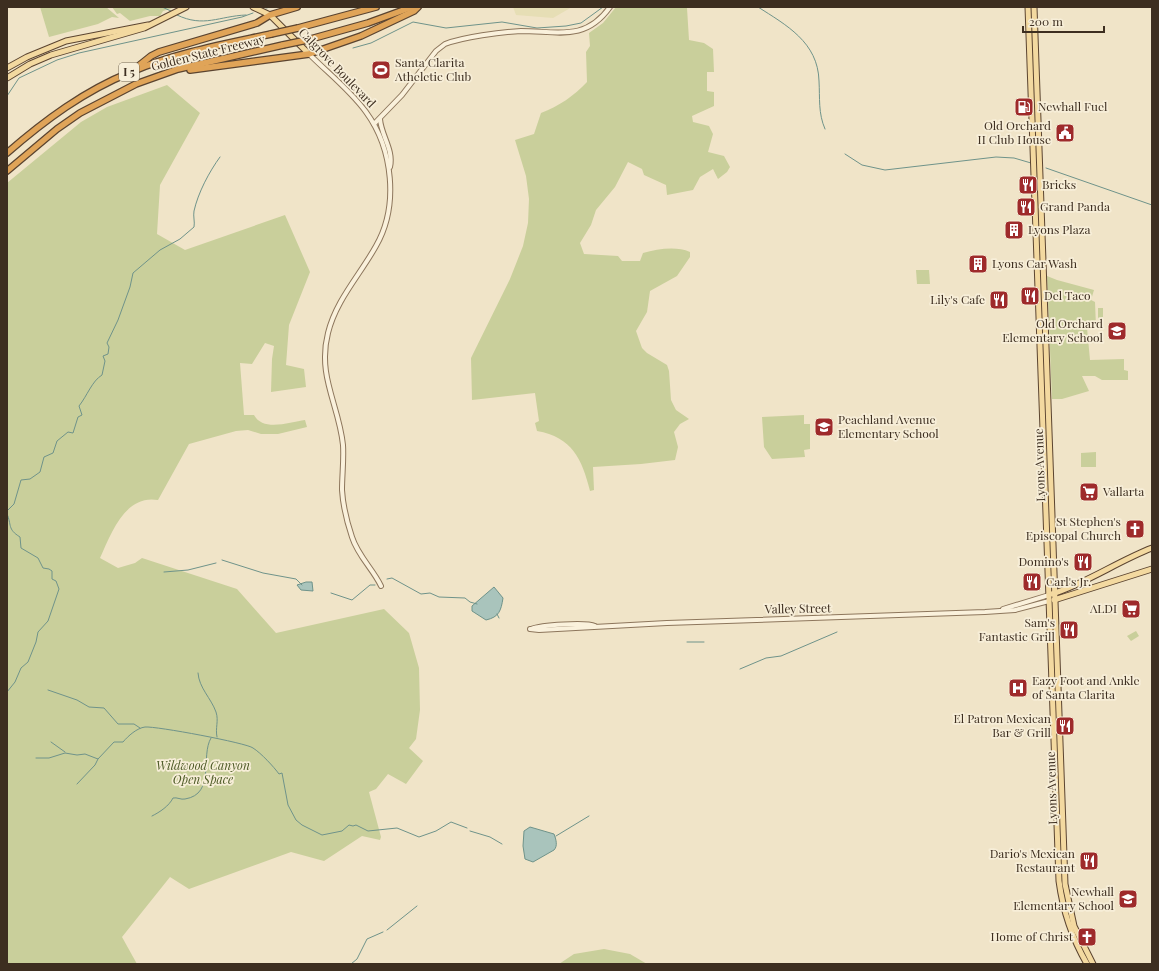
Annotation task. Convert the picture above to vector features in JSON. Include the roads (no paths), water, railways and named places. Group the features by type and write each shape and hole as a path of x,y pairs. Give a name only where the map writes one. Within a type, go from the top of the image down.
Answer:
{"highway":[{"path":"132,71 151,56 159,52 257,23 270,15 296,7"},
{"name":"Golden State Freeway","path":"7,153 51,116 100,86 132,71 200,50 298,28 376,7"},
{"name":"Golden State Freeway","path":"7,171 57,129 80,113 136,84 170,72 308,40 375,21 412,7"},
{"path":"170,72 212,68 309,54 361,36 414,11 418,7"}],"main road":[{"path":"7,68 27,57 66,41 149,24 186,7"},
{"name":"Calgrove Boulevard","path":"253,7 270,15 309,54"},
{"name":"Lyons Avenue","path":"1028,7 1060,887 1070,930 1087,964"},
{"name":"Lyons Avenue","path":"1034,7 1065,884 1074,926 1093,964"},
{"path":"7,78 30,64 51,55 125,35 144,28 149,24"},
{"path":"1045,491 1051,493"},
{"path":"1050,602 1055,596 1119,562 1152,548"},
{"path":"1049,595 1055,596 1152,569"}],"street":[{"path":"374,124 408,88 436,51 445,44 512,32 557,33 575,31 594,24 610,7"},
{"name":"Calgrove Boulevard","path":"309,54 352,96 374,124 383,145 389,169 390,199 381,238 334,312 327,334 325,364 326,383 342,445 344,510 352,539 381,586"},
{"path":"380,119 381,130 391,160 389,169"},
{"name":"Valley Street","path":"1001,610 1049,595"},
{"name":"Valley Street","path":"595,626 592,624 570,624 539,626 530,629 592,628 595,626 871,617 1015,610 1050,602"}],"water":[{"path":"312,582 313,591 301,590 297,585"},
{"path":"494,587 503,598 499,613 486,620 472,611 472,606"},
{"path":"530,827 554,834 556,842 556,847 554,850 533,862 525,859 523,846 524,831"}],"waterway":[{"path":"162,7 171,11"},
{"path":"266,8 271,7"},
{"path":"353,48 371,43 413,22 446,28 502,22 537,28 566,26 581,23 603,7"},
{"path":"758,7 789,28 807,45 817,67 820,111 825,129"},
{"path":"7,96 19,78 57,60 79,53 242,17 253,13"},
{"path":"177,15 195,21 246,15"},
{"path":"845,154 862,165 885,170 996,157 1014,158 1031,163"},
{"path":"7,511 14,504 21,480 30,479 40,472 44,457 53,453 57,441 68,432 73,433 78,417 82,415 79,406 92,385 102,375 105,361 103,356 108,354 109,347 107,343 118,320 130,287 133,273 160,250 180,239 194,227 194,211 198,197 208,176 220,157"},
{"path":"1046,168 1152,205"},
{"path":"7,514 11,529 20,537 21,548 38,558 43,568 52,571 52,579 56,581 59,589 48,621 38,632 36,642 28,662 21,668 15,682 7,692"},
{"path":"222,560 263,573 296,579 302,585"},
{"path":"164,572 188,570 216,563"},
{"path":"387,579 392,578 421,594 430,593 439,597 465,598 470,602 477,604"},
{"path":"331,593 352,600 370,585 375,585"},
{"path":"497,614 499,618"},
{"path":"740,669 766,658 781,656 837,632"},
{"path":"687,642 704,642"},
{"path":"198,673 203,688 216,712 217,737"},
{"path":"48,690 77,700 89,707 104,708 118,724 134,724 140,728"},
{"path":"36,758 49,758 65,753 77,755 85,754 98,759 114,742 123,742 139,729 145,727 166,729 201,735 253,748 260,753 279,774 282,773 288,805 296,820 302,825 322,835 342,831 349,825 356,825 368,831 397,828 419,837 436,831 451,822 467,828"},
{"path":"152,816 169,804 173,798 185,799 195,796 201,790 206,773 208,746 211,738"},
{"path":"51,742 65,752"},
{"path":"77,784 95,765 98,759"},
{"path":"556,836 589,816"},
{"path":"470,831 490,837 502,844"},
{"path":"387,930 417,906"},
{"path":"351,964 357,959 367,939 383,932"}],"place":[{"name":"Santa Clarita Atheletic Club","path":"381,70"},
{"name":"Newhall Fuel","path":"1024,107"},
{"name":"Old Orchard II Club House","path":"1065,133"},
{"name":"Bricks","path":"1028,185"},
{"name":"Grand Panda","path":"1026,207"},
{"name":"Lyons Plaza","path":"1014,230"},
{"name":"Lyons Car Wash","path":"978,264"},
{"name":"Del Taco","path":"1030,296"},
{"name":"Lily's Cafe","path":"999,300"},
{"name":"Old Orchard Elementary School","path":"1117,331"},
{"name":"Peachland Avenue Elementary School","path":"824,427"},
{"name":"Vallarta","path":"1089,492"},
{"name":"St Stephen's Episcopal Church","path":"1135,529"},
{"name":"Domino's","path":"1083,562"},
{"name":"Carl's Jr.","path":"1032,582"},
{"name":"ALDI","path":"1131,609"},
{"name":"Sam's Fantastic Grill","path":"1069,630"},
{"name":"Eazy Foot and Ankle of Santa Clarita","path":"1018,688"},
{"name":"El Patron Mexican Bar & Grill","path":"1065,726"},
{"name":"Dario's Mexican Restaurant","path":"1089,861"},
{"name":"Newhall Elementary School","path":"1128,899"},
{"name":"Home of Christ","path":"1087,937"}],"park label":[{"name":"Wildwood Canyon Open Space","path":"203,773"}]}
